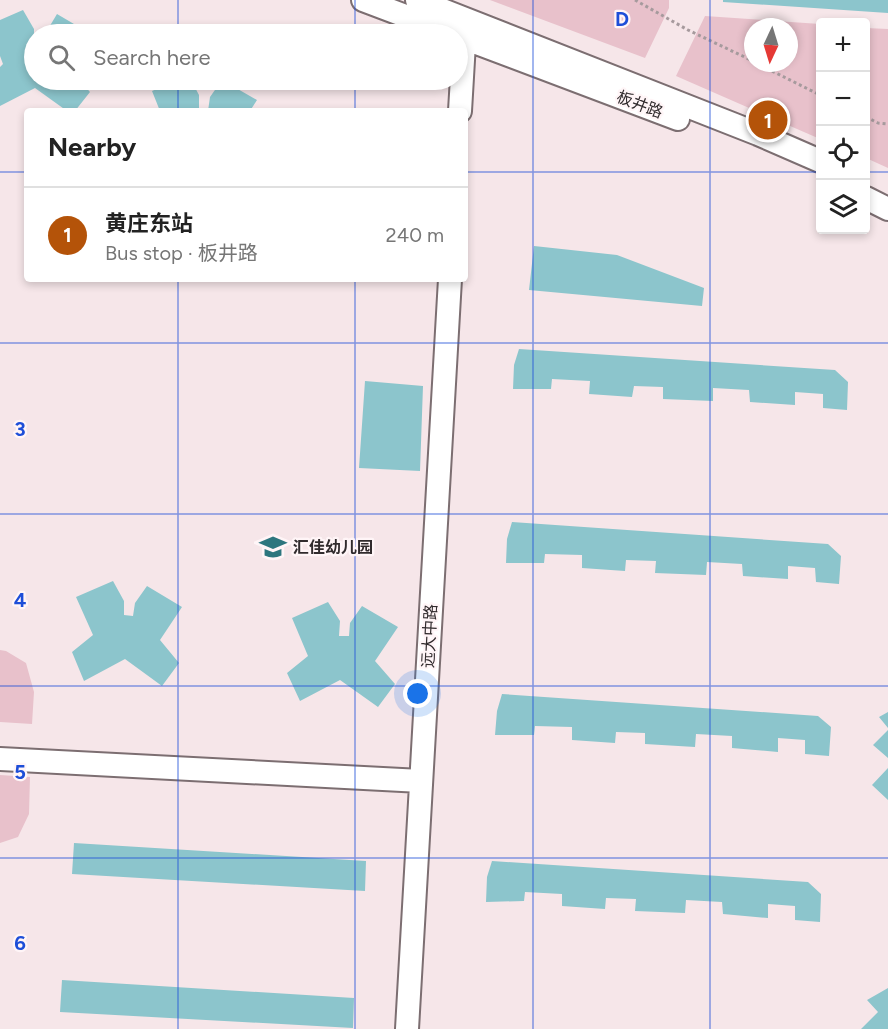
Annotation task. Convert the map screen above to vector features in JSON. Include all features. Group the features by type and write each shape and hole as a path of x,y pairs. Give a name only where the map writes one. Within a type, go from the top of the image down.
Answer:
{"street":[{"name":"板井路","path":"363,0 436,24"},
{"path":"417,0 449,24"},
{"name":"板井路","path":"468,35 816,174"},
{"path":"468,35 747,130 816,159"},
{"path":"460,90 460,108"},
{"path":"870,184 888,192"},
{"path":"870,200 888,209"},
{"name":"远大中路","path":"407,1029 450,282"},
{"path":"0,759 421,781"}],"path":[{"path":"635,0 643,2 688,30 744,57"},
{"path":"775,72 816,93"},
{"path":"870,119 888,124"}],"shaded area":[{"path":"490,0 669,0 669,8 645,58"},
{"path":"705,16 744,19 744,72 798,72 798,22 816,24 816,137 676,76"},
{"path":"870,28 888,29 888,168 870,160"},
{"path":"0,650 26,663 34,692 32,724 0,722"},
{"path":"0,775 30,777 29,814 18,837 0,843"}],"building":[{"path":"723,0 888,0 888,13 723,2"},
{"path":"23,10 31,24 24,24 24,90 31,90 0,106 0,67 3,64 0,56 0,20"},
{"path":"57,14 74,24 51,24"},
{"path":"38,90 88,90 90,92 77,108 63,108"},
{"path":"196,90 199,95 199,108 159,108 152,91"},
{"path":"215,90 240,90 257,100 252,108 208,108 210,97"},
{"path":"534,246 617,255 704,288 702,306 529,290"},
{"path":"519,349 835,370 848,382 847,410 823,408 823,394 795,392 795,405 750,402 749,390 713,388 713,401 663,399 663,387 634,386 632,397 589,394 590,381 552,379 551,389 513,389 514,365"},
{"path":"365,381 423,386 420,471 359,468"},
{"path":"512,522 828,544 841,556 839,584 816,582 815,568 788,566 788,579 743,576 742,564 707,562 706,575 655,573 656,561 626,560 625,571 582,568 582,555 545,554 544,563 506,563 507,539"},
{"path":"113,581 124,601 124,615 133,616 135,603 147,586 182,607 160,640 179,663 162,686 125,659 84,681 72,652 93,635 76,597"},
{"path":"328,602 340,621 339,636 349,636 350,623 362,606 398,627 375,661 395,684 378,707 340,680 300,701 287,673 308,656 292,618"},
{"path":"502,694 818,716 831,727 829,756 805,754 805,740 778,738 778,752 732,748 732,736 696,734 695,747 645,744 645,733 616,732 615,743 572,740 572,727 535,726 534,735 495,735 497,711"},
{"path":"888,712 888,728 879,717"},
{"path":"888,730 888,758 873,745"},
{"path":"888,768 888,800 872,785"},
{"path":"74,843 366,861 365,891 72,874"},
{"path":"492,861 808,882 821,894 820,922 795,920 795,906 768,904 768,918 723,914 722,902 686,900 685,913 635,911 636,899 606,898 605,909 562,906 562,894 525,892 524,901 486,902 487,877"},
{"path":"62,980 354,998 353,1028 60,1012"},
{"path":"888,988 888,1029 861,1029 878,1012 867,1000"}],"place":[{"name":"黄庄东站","path":"768,120"},
{"name":"汇佳幼儿园","path":"273,547"}]}
